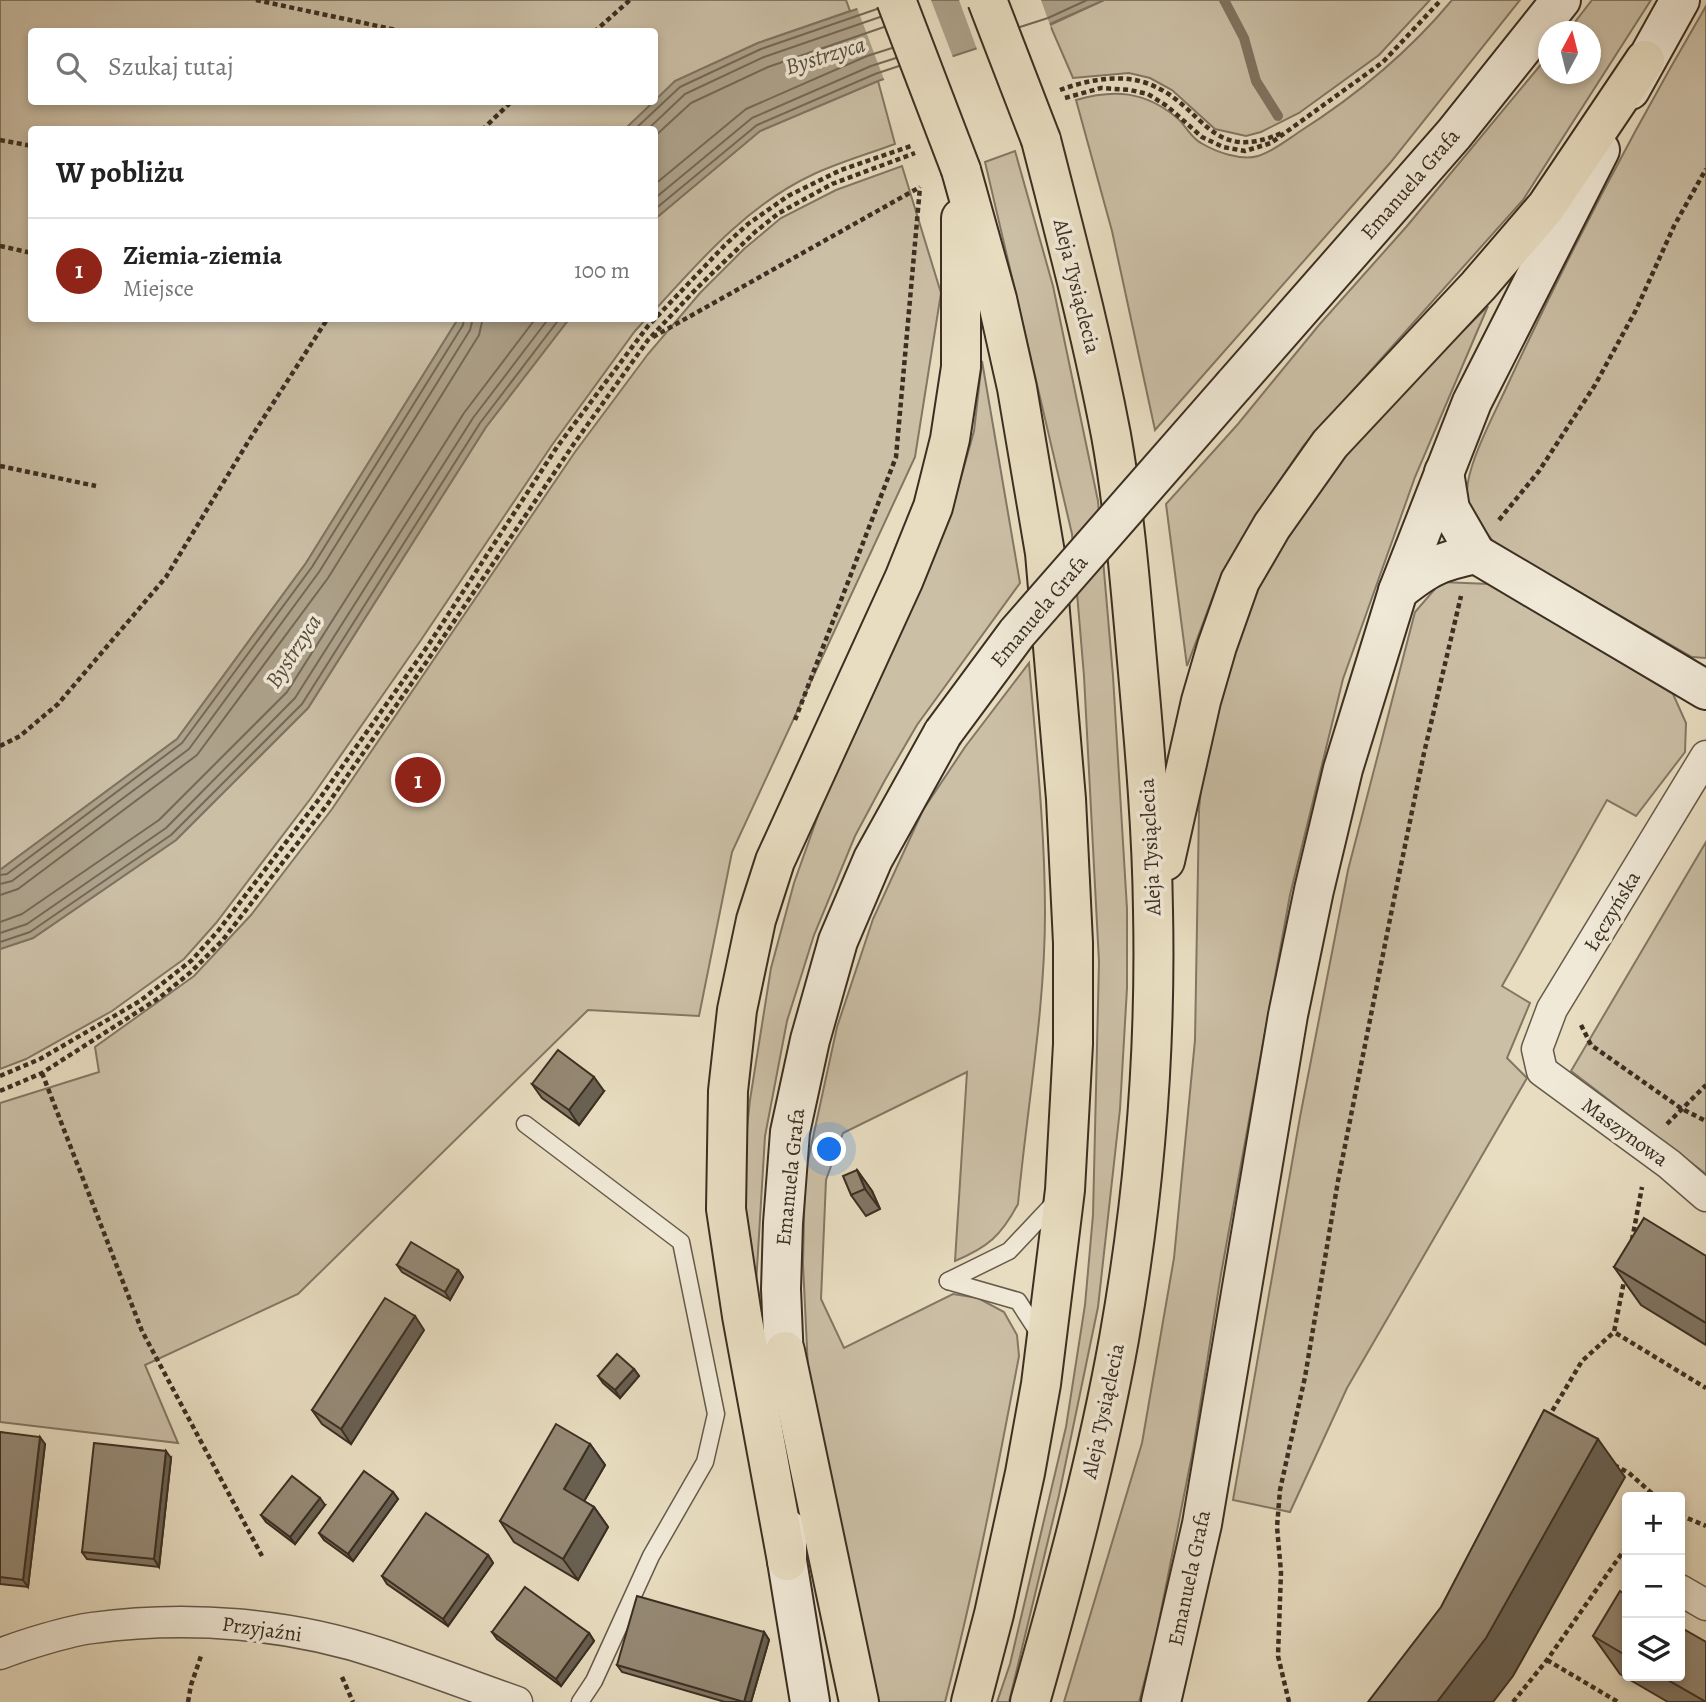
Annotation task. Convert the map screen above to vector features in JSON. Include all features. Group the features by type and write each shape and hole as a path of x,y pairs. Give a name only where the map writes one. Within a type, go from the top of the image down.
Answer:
{"main road":[{"path":"896,0 961,170 997,299 1014,375 1045,553 1065,785 1073,943 1073,1044 1065,1190 1041,1384 1025,1474 971,1702"},
{"name":"Aleja Tysiąclecia","path":"987,0 1041,140 1084,309 1111,438 1130,584 1142,713 1153,914 1151,1043 1142,1169 1119,1338 1081,1517 1030,1702"},
{"name":"Emanuela Grafa","path":"810,1702 787,1561 785,1351 781,1289 783,1223 790,1132 810,1040 838,941 873,859 943,733 1017,633 1454,134 1561,0"},
{"path":"1153,914 1204,690 1240,582 1272,526 1329,443 1478,286 1546,207 1645,60 1680,0"},
{"name":"Emanuela Grafa","path":"1161,1702 1202,1524 1288,1015 1343,769 1398,591 1472,401 1645,60"},
{"path":"787,1561 742,1316 726,1209 728,1091 737,1010 756,920 775,861 904,579 933,507 950,439 961,367 961,170"},
{"path":"1444,472 1450,509 1476,554 1706,690"},
{"path":"1398,591 1419,574 1441,562 1476,554"},
{"path":"785,1351 859,1702"}],"street":[{"name":"Łęczyńska","path":"1542,1071 1537,1049 1552,1009 1706,757"},
{"name":"Maszynowa","path":"1542,1071 1669,1164 1706,1196"},
{"path":"1685,1593 1706,1605"},
{"name":"Przyjaźni","path":"0,1654 89,1628 151,1622 211,1622 327,1639 380,1653 517,1702"}],"lane":[{"path":"525,1124 681,1242 716,1414 705,1462 651,1556 594,1681 580,1702"},
{"path":"1046,1342 1018,1301 948,1280 1009,1251 1065,1190"}],"path":[{"path":"256,0 387,28"},
{"path":"598,28 629,0"},
{"path":"1054,102 1101,89 1148,94 1167,106 1202,137 1223,147 1245,151 1271,144 1383,62 1441,0"},
{"path":"1050,94 1075,85 1107,79 1130,80 1149,84 1170,96 1212,133 1230,140 1249,142 1292,128"},
{"path":"486,126 508,105"},
{"path":"0,140 28,145"},
{"path":"658,315 726,244 766,210 799,190 841,170 913,145"},
{"path":"0,1091 42,1073 159,998 191,972 222,941 327,806 573,445 648,340 737,248 779,213 832,184 927,148"},
{"path":"1289,1702 1278,1657 1281,1572 1277,1527 1280,1490 1318,1308 1338,1181 1421,766 1462,595 1476,554 1539,471 1595,385 1636,310 1674,226 1706,169"},
{"path":"648,340 920,187"},
{"path":"0,246 28,252"},
{"path":"0,746 20,736 58,704 166,577 325,322"},
{"path":"0,1076 40,1059 140,1001 192,960 218,931 320,798 421,654 557,447 652,322"},
{"path":"0,466 96,486"},
{"path":"1581,1026 1591,1045 1682,1109 1706,1121"},
{"path":"42,1073 142,1331 262,1556"},
{"path":"1632,1243 1642,1192 1645,1147 1706,1085"},
{"path":"1543,1426 1582,1361 1614,1332 1626,1268"},
{"path":"1614,1332 1706,1388"},
{"path":"1607,1461 1629,1473 1650,1492"},
{"path":"1685,1517 1706,1526"},
{"path":"1513,1702 1547,1660 1622,1553"},
{"path":"188,1702 205,1646"},
{"path":"1547,1660 1618,1702"}],"shaded area":[{"path":"0,0 846,0 850,11 758,43 675,81 658,98 658,28 28,28 28,105 651,105 628,126 28,126 28,322 456,322 306,563 177,739 0,870"},
{"path":"1104,0 1430,0 1379,55 1299,113 1261,132 1246,136 1215,129 1172,90 1150,78 1129,73 1073,78 1050,25"},
{"path":"1452,0 1520,0 1390,163 1155,430 1112,231 1076,100 1103,94 1140,97 1164,108 1182,123 1197,141 1207,146 1236,156 1258,156 1279,146 1361,88 1418,38"},
{"path":"1592,0 1651,0 1601,78 1601,21 1576,21"},
{"path":"1706,6 1706,658 1692,657 1495,544 1474,514 1467,494 1471,468 1483,438 1554,288 1653,99"},
{"path":"1538,68 1538,84 1597,84 1523,200 1304,445 1263,505 1218,583 1187,666 1166,504 1407,226"},
{"path":"878,81 895,144 814,174 768,201 728,234 658,307 658,216 760,131"},
{"path":"1015,151 1053,286 1098,501 1113,676 1127,909 1127,988 1120,1109 1098,1307 1059,1495 1009,1702 997,1702 1010,1664 1066,1427 1085,1305 1093,1215 1099,962 1084,676 1072,534 985,162"},
{"path":"902,166 941,293 915,457 732,852 699,1016 588,1010 298,1294 145,1365 178,1443 0,1422 0,1103 99,1072 95,1047 194,976 251,915 332,809 575,452 648,354 700,293 744,249 781,218 836,190"},
{"path":"1488,306 1415,477 1343,679 1290,895 1221,1274 1193,1450 1155,1641 1139,1702 1064,1702 1142,1443 1174,1258 1195,1040 1199,810 1204,755 1245,619 1269,564 1354,440"},
{"path":"567,322 643,322 552,445 311,798 216,923 184,959 112,1011 26,1059 0,1069 0,949 33,938 176,840 308,708 486,427"},
{"path":"982,361 1020,583 917,725 855,836 814,935 787,1021 765,1136 754,1318 739,1203 750,1100 771,968 794,883 831,779 955,499 974,431"},
{"path":"1441,582 1490,584 1673,694 1686,723 1685,752 1636,816 1607,800 1502,986 1530,1003 1507,1058 1527,1078 1347,1388 1290,1512 1233,1500 1300,1117 1348,870 1415,612"},
{"path":"1029,663 1042,819 1045,913 1039,1022 1018,1204 1006,1224 992,1239 976,1251 955,1261 967,1072 843,1133 826,1180 821,1299 844,1348 953,1294 978,1298 1004,1312 1017,1335 1019,1356 1002,1443 976,1573 945,1702 877,1702 809,1390 803,1264 805,1174 837,1027 873,919 923,810 965,747"},
{"path":"1706,842 1706,1174 1571,1071"}],"water":[{"name":"Bystrzyca","path":"883,0 1104,0 1050,24 878,81 760,131 658,216 658,126 628,126 650,105 658,105 658,97 675,81 758,43"},
{"name":"Bystrzyca","path":"456,322 567,322 486,427 308,708 176,840 33,938 0,949 0,870 177,739 306,563"}],"pier":[{"path":"872,0 931,0 954,60 885,82 856,5"},
{"path":"959,0 1041,0 1051,28 978,52"}],"building":[{"path":"558,1050 594,1077 569,1110 532,1084"},
{"path":"857,1170 865,1189 851,1195 843,1176"},
{"path":"1644,1218 1706,1256 1706,1323 1614,1267"},
{"path":"411,1242 458,1270 445,1292 397,1265"},
{"path":"385,1298 415,1316 341,1429 312,1410"},
{"path":"617,1354 634,1369 615,1390 598,1376"},
{"path":"1544,1410 1598,1439 1486,1638 1437,1702 1368,1702 1441,1607"},
{"path":"556,1424 590,1444 564,1489 594,1507 563,1559 500,1521"},
{"path":"0,1432 40,1437 23,1580 0,1577"},
{"path":"94,1443 166,1451 154,1559 82,1552"},
{"path":"364,1471 393,1492 348,1554 319,1533"},
{"path":"292,1476 320,1498 290,1537 261,1515"},
{"path":"426,1513 488,1555 443,1619 382,1576"},
{"path":"525,1587 589,1633 556,1679 492,1632"},
{"path":"1620,1591 1622,1653 1593,1636"},
{"path":"637,1596 764,1632 744,1702 617,1665"},
{"path":"1685,1630 1706,1642 1706,1702 1670,1681 1685,1681"}],"waterway":[{"path":"1224,0 1244,38 1256,81 1278,116"}],"place":[{"name":"Ziemia-ziemia","path":"418,780"}]}
